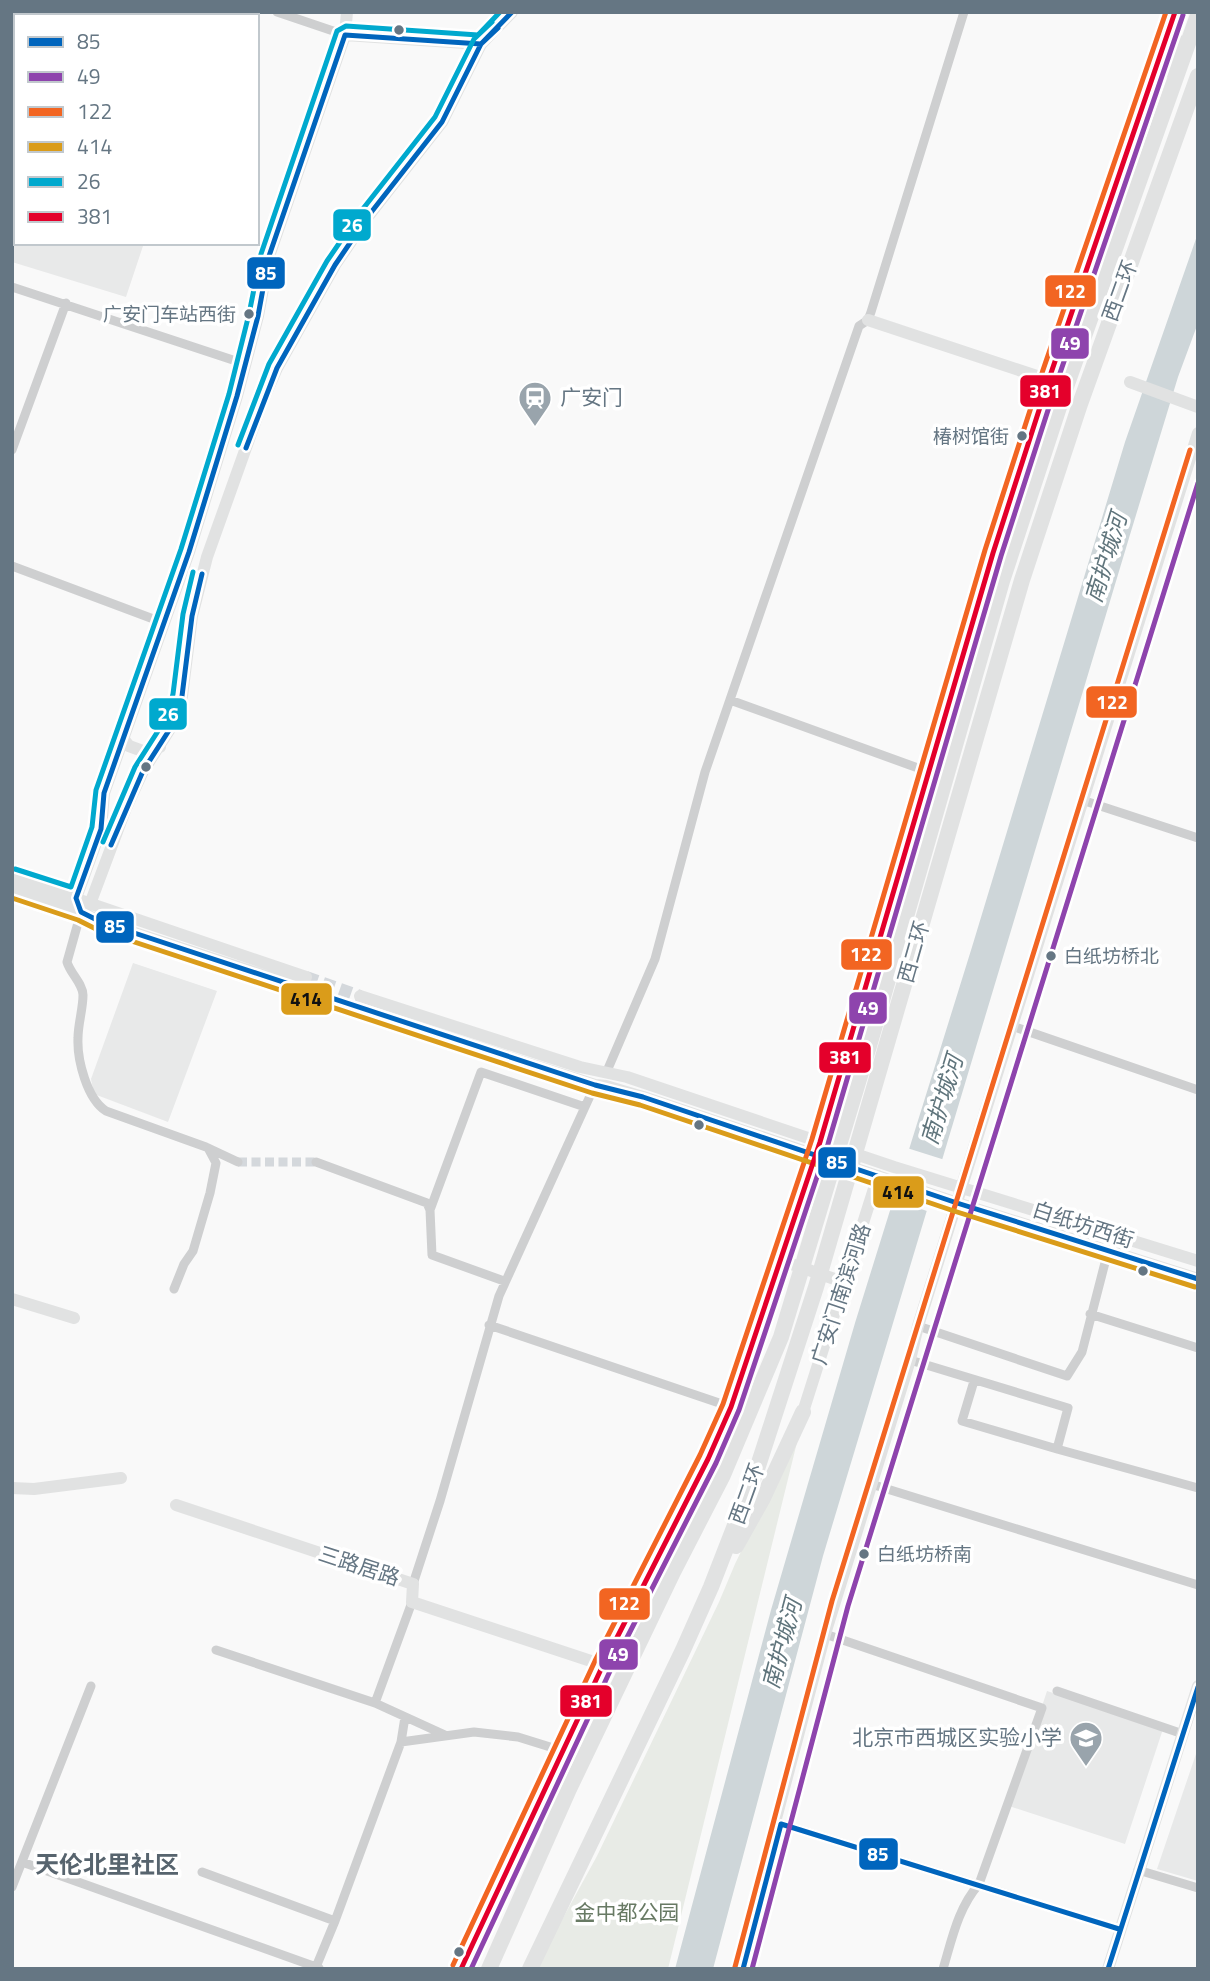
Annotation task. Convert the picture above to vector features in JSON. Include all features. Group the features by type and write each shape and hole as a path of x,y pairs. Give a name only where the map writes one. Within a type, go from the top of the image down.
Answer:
{"highway":[{"name":"西二环","path":"489,1969 569,1789 673,1572 723,1475 780,1337 869,1046 1013,548 1062,398 1198,15"},
{"path":"1150,86 1191,36"},
{"name":"西二环","path":"530,1969 711,1587 758,1466 816,1287 1022,580 1080,404 1198,76"},
{"path":"1013,548 1017,481"},
{"path":"711,1587 763,1498 803,1412"},
{"path":"673,1572 685,1502"},
{"path":"521,1838 569,1789"}],"street":[{"path":"277,12 345,35 481,44"},
{"path":"76,898 100,829 104,793 189,552 237,396 258,316 271,250 345,35 347,12"},
{"path":"238,1162 206,1147 106,1111 96,1104 85,1084 78,1045 83,992 66,961 126,808 143,771 175,721 182,696 192,616 207,558 263,400 289,345 335,265 369,215 442,122 481,44 512,12"},
{"path":"607,1071 655,959 705,772 859,326 869,316 964,12"},
{"path":"461,1969 603,1665 708,1459 731,1407 820,1142 993,553 1175,12"},
{"path":"12,287 245,364"},
{"path":"12,450 66,303"},
{"path":"869,316 1050,377"},
{"path":"1130,382 1192,404"},
{"path":"237,396 248,407 257,406 263,400"},
{"path":"736,1969 828,1635 913,1361 955,1202 1015,1027 1198,433"},
{"path":"1085,801 1198,453"},
{"path":"189,552 201,551 207,558"},
{"path":"12,565 164,623"},
{"path":"730,700 929,772"},
{"path":"122,737 129,746 138,750 148,752 160,747"},
{"path":"1085,801 1198,838"},
{"path":"13,887 85,908"},
{"path":"13,887 76,898 102,922 304,983"},
{"name":"白纸坊西街","path":"1198,1261 894,1167 607,1071 580,1067 358,1002 595,1086 606,1086 643,1097 955,1202 1198,1279"},
{"path":"1015,1027 1198,1090"},
{"path":"430,1210 481,1072 584,1107"},
{"path":"413,1584 504,1280 595,1086"},
{"path":"174,1289 185,1262 193,1251 210,1193 216,1163 212,1152 206,1147"},
{"path":"316,1162 427,1203 430,1210 432,1255 504,1280"},
{"name":"广安门南滨河路","path":"803,1412 884,1178"},
{"path":"921,1327 1067,1376 1082,1352 1108,1251"},
{"path":"780,1260 846,1283"},
{"path":"12,1299 74,1318"},
{"path":"1090,1314 1198,1348"},
{"path":"489,1325 731,1407"},
{"path":"913,1361 1068,1408 1057,1449"},
{"path":"974,1381 962,1421 1198,1488"},
{"path":"12,1488 34,1489 121,1478"},
{"path":"874,1485 1198,1585"},
{"name":"三路居路","path":"176,1505 413,1584 412,1602 603,1665"},
{"path":"375,1703 412,1602"},
{"path":"828,1635 1042,1708 979,1884 960,1914 943,1969"},
{"path":"216,1650 375,1703 447,1735"},
{"path":"12,1886 91,1686"},
{"path":"1108,1969 1198,1686"},
{"path":"1057,1691 1183,1734"},
{"path":"22,1862 318,1968 401,1742 405,1717"},
{"path":"401,1742 474,1732 518,1737 563,1751"},
{"path":"778,1823 1119,1929"},
{"path":"743,1969 778,1823"},
{"path":"1138,1870 1198,1888"},
{"path":"202,1872 335,1921"}],"shaded area":[{"path":"14,164 14,245 143,245 126,297 12,262"},
{"path":"133,963 217,991 168,1122 94,1094 91,1079"},
{"name":"北京市西城区实验小学","path":"1047,1691 1163,1729 1125,1844 1009,1806"},
{"path":"1198,1748 1198,1881 1157,1869"}],"green space":[{"name":"金中都公园","path":"800,1430 668,1969 535,1969 597,1856"}],"water":[{"name":"南护城河","path":"1198,233 1198,323 1178,377 1129,538 823,1556 713,1969 675,1969 771,1610 855,1323 1125,442"}],"pier":[{"path":"907,1148 945,1160 930,1212 891,1199"}],"tunnel":[{"path":"306,977 360,996"},
{"path":"302,988 356,1008"},
{"path":"238,1162 316,1162"}],"transit line":[{"name":"26","path":"15,869 71,887 92,827 96,790 181,549 229,394 261,254 337,31 346,26 478,35 500,12"},
{"name":"85","path":"512,12 481,44 345,35 269,256 258,316 237,396 189,552 104,793 101,829 76,898 81,912 101,922 595,1085 643,1097 957,1203 1198,1279"},
{"name":"122","path":"453,1965 595,1661 700,1455 723,1404 812,1139 985,550 1043,370 1166,12"},
{"name":"381","path":"461,1969 603,1665 708,1459 731,1407 820,1142 993,553 1051,373 1175,12"},
{"name":"49","path":"471,1969 611,1669 716,1463 739,1410 828,1144 1001,556 1059,376 1183,15"},
{"name":"26","path":"238,445 269,364 327,261 362,210 435,117 474,39 492,22"},
{"name":"85","path":"246,448 277,368 335,265 369,215 442,122 481,44 498,28"},
{"name":"122","path":"735,1967 832,1601 1190,450"},
{"name":"49","path":"752,1969 848,1606 1198,483"},
{"name":"26","path":"103,842 135,767 167,717 173,694 183,614 193,572"},
{"name":"85","path":"111,845 143,771 175,721 182,696 192,616 202,574"},
{"name":"414","path":"12,898 78,920 98,930 592,1093 640,1105 954,1211 1195,1287"},
{"name":"85","path":"1108,1969 1198,1687"},
{"name":"85","path":"743,1969 781,1824 1119,1929"}],"place":[{"name":"广安门车站西街","path":"249,314"},
{"name":"广安门","path":"535,428"},
{"name":"椿树馆街","path":"1022,436"},
{"name":"白纸坊桥北","path":"1051,956"},
{"name":"白纸坊桥南","path":"864,1554"},
{"name":"北京市西城区实验小学","path":"1086,1768"}],"district":[{"name":"天伦北里社区","path":"107,1865"}]}
